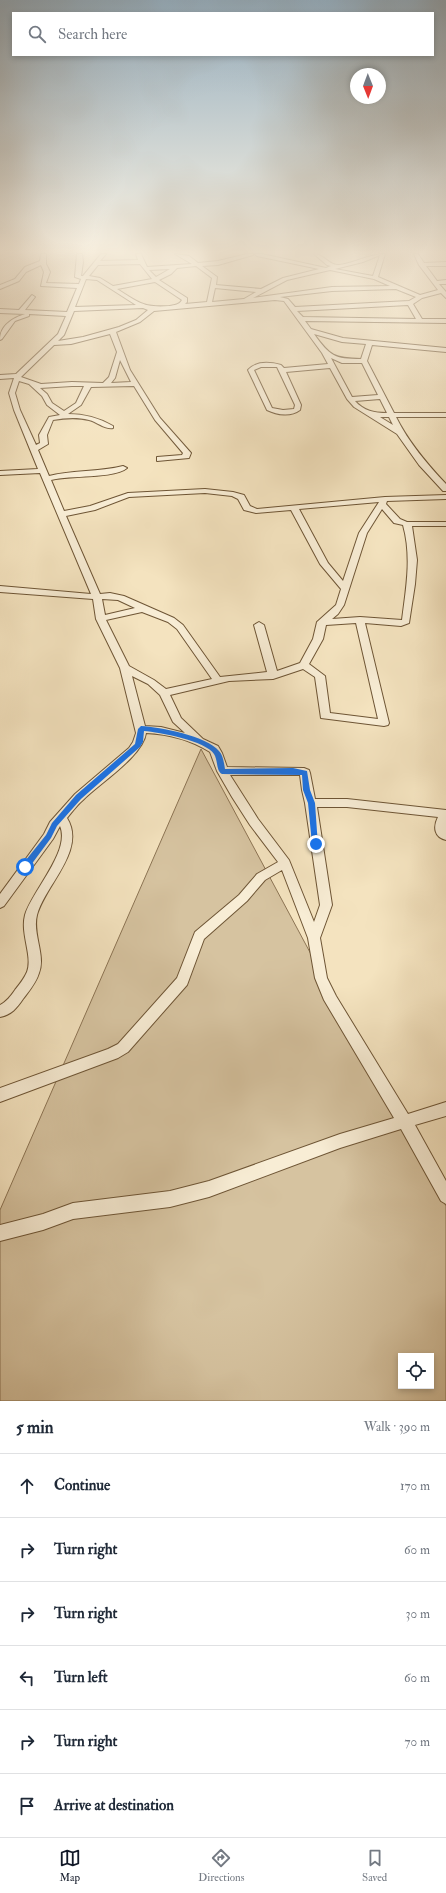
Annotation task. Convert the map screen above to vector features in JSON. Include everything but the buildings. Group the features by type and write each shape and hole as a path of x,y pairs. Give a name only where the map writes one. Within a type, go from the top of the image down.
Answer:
{"street":[{"path":"0,338 9,324 14,319"},
{"path":"0,903 49,836 54,825 61,819 79,797 138,746 140,742 141,729 125,668 101,619 97,597 13,399 13,387 18,377 64,331 68,319"},
{"path":"53,343 68,342 112,330 140,319"},
{"path":"301,319 325,353 350,399 361,410 400,432"},
{"path":"324,319 446,321"},
{"path":"112,330 119,353 157,419 187,453 186,456 183,457 160,459"},
{"path":"309,330 342,340 446,350"},
{"path":"370,342 364,361 400,432 422,463 446,489"},
{"path":"105,385 112,378 119,353"},
{"path":"325,353 342,361 364,361"},
{"path":"272,365 279,366 282,370 298,404 299,408 295,411 279,412 269,409 251,370 254,367 272,365"},
{"path":"282,370 332,366"},
{"path":"112,378 131,376"},
{"path":"0,377 18,377 40,386 72,384 136,384"},
{"path":"31,383 45,395 49,404 64,415 93,418 111,427"},
{"path":"34,449 44,444 43,435 48,428 50,419 64,415 79,404 88,385"},
{"path":"350,399 382,397"},
{"path":"369,415 446,415"},
{"path":"0,473 62,475 108,472 123,468"},
{"path":"63,514 96,507 128,495 162,492 221,492 239,495 245,506 250,510 446,497"},
{"path":"383,502 397,522 408,524 446,524"},
{"path":"164,693 229,678 273,676 304,665 318,639 322,622 338,609 363,533 383,502"},
{"path":"294,508 324,564 344,588"},
{"path":"322,622 360,620 401,623 406,621 414,558 408,524"},
{"path":"0,589 97,597 106,595 116,596 178,624 218,681"},
{"path":"101,619 143,609"},
{"path":"304,665 320,676 325,716 384,723 360,620"},
{"path":"259,625 273,676"},
{"path":"125,668 151,682 164,693 177,720 202,742 214,749 217,753 222,771 246,811 285,863 314,938 317,964 326,989 404,1120 446,1196"},
{"path":"141,729 161,730 202,742"},
{"path":"222,771 300,771 305,773 307,790 311,803 326,905 314,938"},
{"path":"311,803 354,804 446,814 440,825 442,833 446,836"},
{"path":"0,1011 6,1010 12,1004 33,972 29,927 30,917 56,869 64,846 67,829 61,819"},
{"path":"0,1095 113,1054 123,1048 182,981 199,936 246,895 261,877 285,863"},
{"path":"0,1233 43,1222 73,1212 170,1199 209,1189 258,1169 404,1120 446,1109"}],"shaded area":[{"path":"201,749 446,1206 446,1401 0,1401 0,1210"}],"route":[{"path":"25,867 49,836 54,825 61,819 79,797 138,746 141,737 141,729 161,730 208,745 217,753 220,759 222,771 300,771 305,773 306,785 311,803 316,844"}]}
